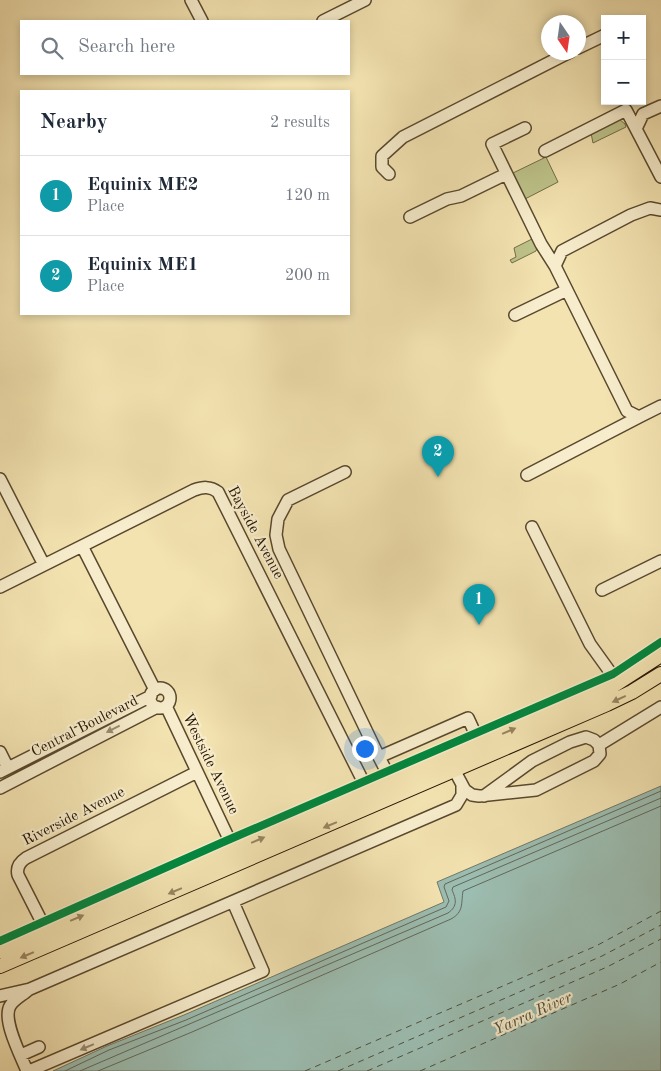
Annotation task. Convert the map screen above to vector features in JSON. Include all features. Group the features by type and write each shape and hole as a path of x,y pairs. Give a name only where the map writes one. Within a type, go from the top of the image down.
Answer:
{"main road":[{"path":"0,951 618,683 661,655"},
{"path":"0,966 607,704 632,692 661,674"}],"lane":[{"path":"191,0 201,20"},
{"path":"325,20 365,0"},
{"path":"586,44 601,37"},
{"path":"389,174 382,167 382,156 403,137 554,60"},
{"path":"545,151 624,106 661,177"},
{"path":"636,129 643,114 661,106"},
{"path":"525,128 492,144 541,244 555,266 627,410 640,417"},
{"path":"410,217 447,199 461,196 506,174"},
{"path":"555,266 562,251 631,215 650,208 661,210"},
{"path":"515,315 567,290"},
{"path":"527,475 661,406"},
{"path":"346,472 288,500 278,519 276,535 279,550 398,795"},
{"path":"0,479 44,565"},
{"name":"Bayside Avenue","path":"0,586 194,490 209,487 218,492 374,805"},
{"path":"532,527 590,644 618,683"},
{"path":"82,546 153,693 152,704 161,706 170,697 167,691 161,688 153,693"},
{"path":"602,590 661,561"},
{"name":"Central Boulevard","path":"4,770 153,693"},
{"name":"Central Boulevard","path":"5,785 161,706"},
{"name":"Westside Avenue","path":"161,706 197,772 240,863"},
{"path":"599,745 661,707"},
{"path":"379,757 468,718 480,744"},
{"path":"74,734 80,747"},
{"path":"448,757 465,790 472,795 484,796 536,790 544,787 594,761 600,754 599,745 594,740 586,737 570,742 532,761 484,796"},
{"path":"0,752 5,785"},
{"name":"Riverside Avenue","path":"53,944 18,875 17,868 20,863 26,858 197,772"},
{"path":"0,1005 456,805 462,795 462,786"},
{"path":"26,992 11,1006 8,1017 28,1071 263,971 233,902"},
{"path":"0,996 26,992"},
{"path":"21,1055 39,1047"}],"green space":[{"path":"619,119 626,127 593,143 591,133"},
{"path":"546,157 558,182 525,199 513,173"},
{"path":"532,239 538,244 536,251 512,263 510,260 516,257 514,248"}],"water":[{"name":"Yarra River","path":"661,786 661,1071 53,1071 107,1046 184,1015 444,902 437,882"}],"ferry route":[{"path":"305,1071 596,946 661,911"},
{"path":"338,1071 602,956 661,925"},
{"path":"367,1071 607,967 661,939"},
{"path":"420,1071 620,984 661,962"}],"cycle path":[{"path":"0,941 221,843 613,674 661,642"}],"place":[{"name":"Equinix ME1","path":"438,477"},
{"name":"Equinix ME2","path":"479,625"}]}
